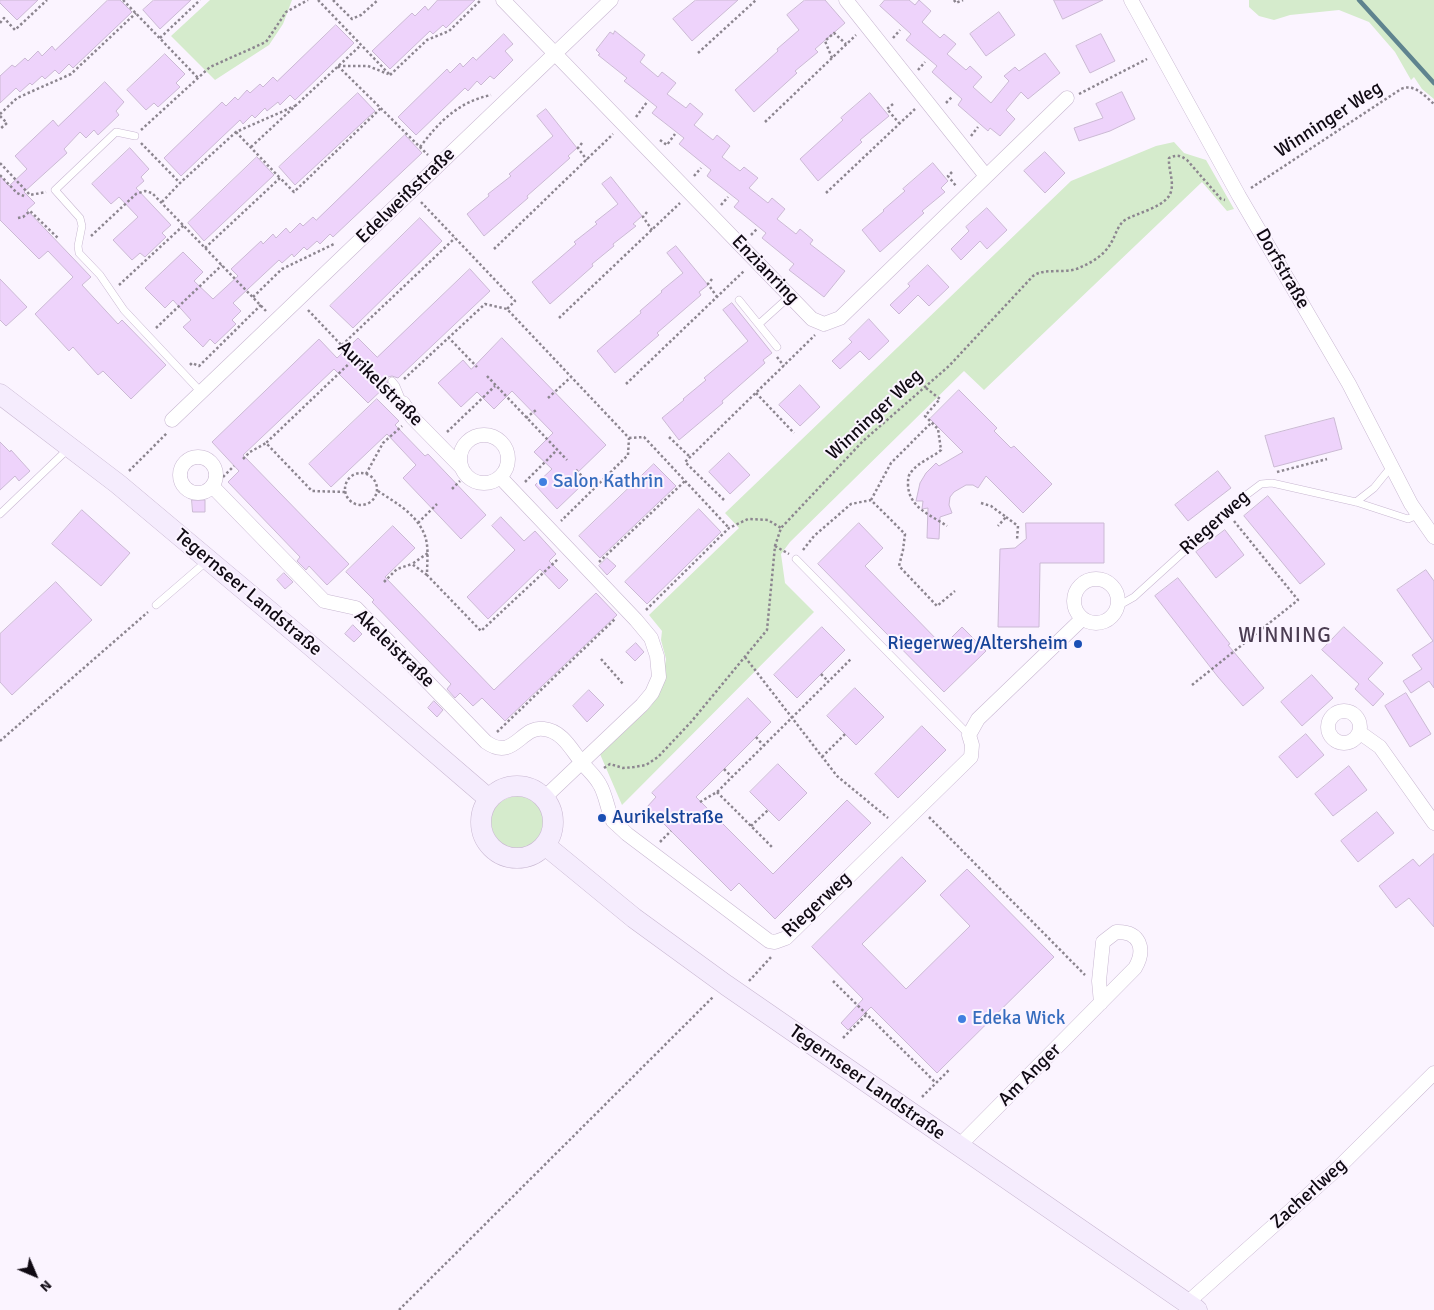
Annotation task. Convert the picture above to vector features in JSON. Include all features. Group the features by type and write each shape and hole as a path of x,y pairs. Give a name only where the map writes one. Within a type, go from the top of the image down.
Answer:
{"main road":[{"name":"Tegernseer Landstraße","path":"0,394 70,447 209,560 489,799"},
{"path":"517,786 532,789 544,798 550,806 553,816 551,836 545,845 537,853 526,858 510,857 494,850 484,837 481,820 483,809 489,799 502,790 517,786"},
{"name":"Tegernseer Landstraße","path":"545,845 634,918 726,985 1188,1308"}],"street":[{"name":"Enzianring","path":"503,0 812,319 824,324"},
{"name":"Edelweißstraße","path":"172,420 611,0"},
{"path":"846,0 986,176"},
{"name":"Dorfstraße","path":"1131,0 1239,196 1349,384 1417,515 1434,537"},
{"path":"824,324 840,318 1067,98"},
{"name":"Aurikelstraße","path":"404,403 412,417 467,475 480,482 487,483 500,477"},
{"path":"462,468 462,452 465,445 471,439 486,435 501,441 506,448 508,463 500,477 636,620 651,638 657,656 659,677 652,693 642,705 544,798"},
{"name":"Akeleistraße","path":"215,482 324,601 356,608 486,742"},
{"path":"969,734 978,719 1082,619 1074,606 1075,592 1080,586 1092,579 1107,581 1119,598 1118,606"},
{"name":"Riegerweg","path":"1082,619 1094,624 1101,623 1112,617 1118,606"},
{"path":"486,742 501,749 516,743 534,729 545,728 559,735 571,747 582,763"},
{"path":"1359,732 1380,747 1434,822"},
{"name":"Riegerweg","path":"582,763 594,776 607,799 613,820 627,834 769,941 775,942 786,938 971,757 972,745 969,734"},
{"name":"Am Anger","path":"958,1146 1101,1003 1135,968 1139,961 1141,948 1139,941 1128,933 1116,932 1103,942 1099,981 1101,1003"},
{"name":"Zacherlweg","path":"1188,1308 1337,1169 1434,1073"}],"lane":[{"path":"135,136 116,132 55,190 80,218 82,226 78,246 79,253 103,279 110,293 201,392"},
{"path":"759,324 790,296"},
{"path":"740,300 777,347"},
{"path":"394,383 404,403"},
{"path":"0,514 70,447"},
{"path":"1356,502 1374,488 1391,467"},
{"name":"Riegerweg","path":"1118,606 1134,596 1261,484 1272,483 1356,502 1408,519 1417,515"},
{"path":"796,559 969,734"},
{"path":"156,605 209,560"}],"path":[{"path":"0,14 15,30 47,0"},
{"path":"123,0 198,78"},
{"path":"160,38 200,0"},
{"path":"180,183 135,136 210,67 266,42 286,12 308,0"},
{"path":"318,0 390,75"},
{"path":"333,0 352,19 361,15 378,0"},
{"path":"390,75 427,40 449,31 481,0"},
{"path":"698,53 756,0"},
{"path":"954,0 956,4 963,0"},
{"path":"0,129 6,123 0,115 17,98 72,74 136,13"},
{"path":"0,22 4,18"},
{"path":"765,122 866,25"},
{"path":"832,58 825,40 834,33 846,44"},
{"path":"251,147 361,45"},
{"path":"1084,92 1146,60"},
{"path":"338,66 368,66 390,75"},
{"path":"338,66 438,166"},
{"name":"Winninger Weg","path":"1239,196 1401,89 1406,87 1417,90 1434,104"},
{"path":"420,148 433,130 450,114 474,98 496,93"},
{"path":"826,193 925,99"},
{"path":"494,248 586,160 625,126 647,102"},
{"path":"893,104 886,110 899,123"},
{"path":"162,202 236,132 297,105"},
{"path":"236,132 294,192 381,108"},
{"path":"582,143 578,148 586,160"},
{"name":"Winninger Weg","path":"594,776 610,764 623,768 646,765 658,757 691,722 767,630 775,546 781,528 863,441 949,366 1036,274 1073,270 1095,260 1108,248 1119,225 1125,220 1162,203 1168,197 1171,190 1169,158 1174,155 1188,160 1221,198"},
{"path":"0,163 30,195 55,190"},
{"path":"0,175 17,193 24,196"},
{"path":"205,248 280,178"},
{"path":"80,240 88,238 136,194 145,191 152,193 276,321"},
{"path":"411,191 515,301 507,310"},
{"path":"559,318 690,193"},
{"path":"18,218 23,218 30,211 59,238"},
{"path":"646,212 643,217 652,230"},
{"path":"110,293 184,225"},
{"path":"342,345 455,238"},
{"path":"253,298 282,269 337,242"},
{"path":"626,384 755,260"},
{"path":"148,335 222,265"},
{"path":"712,279 708,284 717,297"},
{"name":"Aurikelstraße","path":"298,299 388,394 394,383"},
{"path":"394,383 484,304 507,310 629,438 628,455 551,531"},
{"path":"183,372 192,364 199,366 261,305"},
{"path":"724,500 686,462 824,324"},
{"path":"448,337 477,366"},
{"path":"777,356 784,366"},
{"path":"243,458 266,443 354,359"},
{"path":"486,376 567,460"},
{"path":"548,398 571,377"},
{"path":"437,442 495,386"},
{"path":"925,388 940,399 925,416 938,429 941,450 913,470 908,477 908,490 912,501 926,514 948,526"},
{"path":"756,393 794,433"},
{"path":"526,418 536,410"},
{"path":"366,474 383,443 412,417"},
{"path":"127,473 169,431 172,420"},
{"path":"796,559 814,536 851,504 871,500 891,464 932,423"},
{"path":"629,438 644,437 729,528"},
{"path":"669,437 690,457"},
{"path":"266,443 312,491 345,492"},
{"path":"514,492 558,450"},
{"path":"1261,484 1271,474 1327,459"},
{"path":"215,482 221,479 234,466"},
{"path":"576,470 594,488"},
{"path":"355,474 366,474 375,480 378,491 370,504 360,506 350,501 345,492 347,482 355,474"},
{"path":"589,571 685,480"},
{"path":"378,491 405,508 418,523 425,536 428,553 427,574"},
{"path":"871,500 904,534 903,550 898,566 937,606 955,591"},
{"path":"981,503 991,506 1018,526 1016,540"},
{"path":"418,523 437,504"},
{"path":"1192,685 1298,600 1227,512"},
{"path":"998,526 1006,516"},
{"path":"636,620 729,528 748,519 768,520 781,528"},
{"path":"412,564 427,574 481,631 569,549"},
{"path":"384,582 397,569 412,564 428,553"},
{"path":"0,741 156,605"},
{"path":"486,742 625,609"},
{"path":"745,656 836,776 899,827"},
{"path":"700,802 717,792 852,658"},
{"path":"601,659 624,684"},
{"path":"821,674 828,681"},
{"path":"822,757 844,734"},
{"path":"756,738 764,746"},
{"path":"724,769 732,777"},
{"path":"717,792 772,848"},
{"path":"919,807 1089,980"},
{"path":"751,826 768,810"},
{"path":"751,979 774,955 775,942"},
{"path":"833,981 936,1083"},
{"path":"398,1310 726,985"},
{"path":"843,1038 866,1015"},
{"path":"922,1097 949,1070"}],"green space":[{"path":"210,0 292,0 283,24 269,45 215,80 171,36"},
{"path":"1249,0 1434,0 1434,99 1422,89 1414,77 1411,80 1395,52 1369,22 1339,10 1290,15 1274,20 1259,16 1249,7"},
{"path":"1174,142 1184,153 1206,160 1234,209 1227,211 1202,182 984,390 964,371 790,542 781,554 785,583 814,612 622,805 600,754 651,706 662,684 666,659 661,640 662,631 649,615 739,528 725,513 1071,181 1156,146"},
{"path":"512,796 524,796 538,804 546,818 544,835 538,844 524,852 512,852 502,847 495,840 490,830 490,818 495,808 502,801"}],"building":[{"path":"0,0 38,0 17,20 0,3"},
{"path":"108,0 120,0 132,12 73,68 69,64 59,74 55,70 45,79 42,76 32,85 30,83 20,92 16,88 0,103 0,76 12,65 15,67 25,58 28,61 38,51 42,56 52,46 55,50"},
{"path":"154,0 191,0 160,29 143,10"},
{"path":"438,0 475,0 446,28 443,25 433,34 430,31 390,69 372,51 412,13 415,16 425,6 428,10"},
{"path":"696,0 738,0 692,41 673,19"},
{"path":"805,0 825,0 845,23 815,49 818,52 795,71 797,73 754,112 735,90 799,30 787,15"},
{"path":"885,0 909,0 915,5 919,0 931,11 922,22 940,38 944,34 956,44 947,54 966,70 970,66 982,77 973,87 991,103 1009,81 1004,76 1015,67 1019,71 1045,53 1060,73 1028,99 1021,92 1006,110 1015,119 1000,136 990,128 988,131 958,105 962,99 932,72 937,66 906,40 911,34 880,6"},
{"path":"1054,0 1103,0 1063,19"},
{"path":"999,12 1015,35 986,56 970,34"},
{"path":"336,25 354,43 295,100 290,95 280,105 278,102 267,111 265,108 255,118 252,115 243,124 240,120 181,176 164,158 222,102 226,106 235,97 238,100 247,90 250,93 260,84 263,87 273,77 277,81"},
{"path":"615,31 645,55 640,62 658,77 662,72 676,83 667,94 686,108 690,103 703,114 694,125 713,140 717,135 730,146 722,157 740,171 744,167 758,178 749,188 768,203 772,198 785,209 777,219 796,234 800,229 813,240 810,244 845,271 824,297 789,270 794,264 762,238 766,233 734,207 739,201 707,176 711,170 679,144 684,138 652,113 657,107 624,81 627,78 598,55 600,54 596,50 610,32 613,34"},
{"path":"504,34 513,44 505,51 513,60 494,79 490,76 481,85 477,81 468,91 465,88 416,135 398,117 447,69 450,73 460,63 463,67 473,57 476,60"},
{"path":"1101,34 1115,61 1090,73 1076,46"},
{"path":"165,54 185,74 176,83 180,87 158,107 154,103 146,110 127,90"},
{"path":"105,82 124,102 116,111 119,115 98,135 94,130 86,138 80,132 64,149 67,153 24,192 35,203 27,210 91,277 82,285 118,324 122,320 166,365 131,399 103,371 98,375 73,347 69,351 35,314 73,277 48,251 39,259 0,220 0,176 9,186 27,169 15,156 53,120 58,126"},
{"path":"1122,92 1135,119 1110,131 1079,141 1074,128 1103,118 1096,104"},
{"path":"358,93 375,111 295,185 279,167"},
{"path":"870,93 889,116 860,140 862,142 818,181 800,159 843,120 841,118"},
{"path":"546,109 577,148 568,156 570,158 527,196 528,198 484,236 467,214 553,136 537,116"},
{"path":"405,135 422,153 333,237 330,234 320,244 317,241 307,250 304,247 294,257 292,254 282,263 279,260 233,303 241,311 232,320 236,324 215,344 210,339 203,347 183,327 191,320 173,300 165,308 145,288 183,252 203,272 194,281 213,299 238,276 231,269 261,241 263,244 273,234 276,238 286,228 290,233 300,223 303,226 313,217 316,220"},
{"path":"130,148 149,169 141,177 144,181 136,188 171,225 162,233 166,237 145,257 140,253 132,260 113,240 138,217 119,197 111,204 92,184"},
{"path":"1045,152 1065,173 1045,193 1024,171"},
{"path":"257,157 274,175 204,241 188,223"},
{"path":"933,163 948,181 941,188 945,192 922,211 924,213 880,252 862,230 905,191 903,189"},
{"path":"611,177 642,216 633,224 636,226 613,244 614,246 592,264 593,266 550,304 532,282 576,244 574,242 597,224 595,222 618,204 602,184"},
{"path":"987,208 1007,230 987,249 980,241 961,260 951,249 969,231 966,227"},
{"path":"420,218 442,241 353,328 330,306"},
{"path":"676,246 708,285 699,292 701,295 657,333 659,335 615,373 597,351 683,273 667,253"},
{"path":"928,265 949,287 929,306 918,295 899,314 890,305"},
{"path":"470,269 490,291 398,378 388,377 388,384 368,403 334,369 243,455 349,564 327,585 309,566 306,570 297,561 300,557 228,482 239,471 212,442 319,339 337,358 358,338 377,357"},
{"path":"0,279 27,307 6,326 0,320"},
{"path":"732,303 772,353 763,360 765,363 722,401 723,403 679,440 662,418 706,380 704,378 748,341 723,310"},
{"path":"869,319 889,341 869,360 860,351 840,369 832,361 852,342 849,339"},
{"path":"502,338 606,445 573,477 582,485 557,509 535,485 552,469 534,452 553,433 512,391 494,409 477,392 461,407 438,383 463,360 471,369"},
{"path":"800,385 820,407 800,426 779,405"},
{"path":"959,390 997,428 994,431 1011,448 1014,446 1052,484 1023,513 986,476 978,488 973,485 966,485 954,492 950,497 949,505 952,513 940,517 939,539 927,538 928,508 922,509 923,501 916,501 920,483 926,473 936,463 939,466 963,452 930,419"},
{"path":"377,399 399,421 395,425 425,456 428,454 486,515 461,539 403,478 416,465 387,434 331,487 309,464"},
{"path":"1334,418 1342,449 1274,467 1265,436"},
{"path":"0,442 10,452 11,450 30,471 19,481 15,476 0,490"},
{"path":"729,453 750,475 730,494 709,472"},
{"path":"654,464 676,486 600,558 579,536"},
{"path":"1218,471 1231,488 1188,521 1175,505"},
{"path":"1268,496 1325,564 1300,584 1244,516"},
{"path":"192,500 205,500 205,512 193,512"},
{"path":"699,509 721,532 647,604 625,582"},
{"path":"82,510 130,553 101,586 52,544"},
{"path":"501,517 524,541 535,531 556,554 549,561 568,580 559,589 540,569 488,619 467,597 515,550 492,526"},
{"path":"859,523 883,548 865,566 943,646 962,627 986,651 944,692 818,564"},
{"path":"1026,523 1104,523 1104,563 1040,563 1039,627 998,627 1000,549 1015,548 1026,539"},
{"path":"393,526 415,548 385,577 494,690 596,593 617,615 505,721 482,698 473,706 460,693 455,698 447,689 451,684 372,602 374,600 346,572"},
{"path":"1225,530 1244,555 1216,578 1196,552"},
{"path":"607,558 616,566 607,575 599,566"},
{"path":"1426,570 1434,581 1434,688 1429,681 1411,693 1403,681 1422,669 1412,655 1433,641 1397,590"},
{"path":"284,573 293,582 285,589 277,580"},
{"path":"1178,578 1230,644 1228,645 1264,688 1243,706 1155,596"},
{"path":"56,582 92,620 12,695 0,682 0,634"},
{"path":"353,625 362,634 354,642 345,634"},
{"path":"822,627 845,650 797,698 774,675"},
{"path":"1344,627 1383,663 1368,679 1384,694 1373,706 1355,689 1359,684 1322,650"},
{"path":"636,643 644,652 635,661 626,652"},
{"path":"1312,675 1333,698 1302,726 1281,702"},
{"path":"855,688 884,717 856,745 827,716"},
{"path":"589,690 604,705 587,722 573,706"},
{"path":"1406,693 1431,734 1410,747 1385,706"},
{"path":"748,698 771,722 696,797 773,874 847,800 871,823 775,919 739,883 731,891 647,807 656,797 652,793"},
{"path":"434,701 443,710 437,717 428,708"},
{"path":"922,726 946,750 898,798 875,774"},
{"path":"1306,734 1324,755 1297,778 1279,757"},
{"path":"778,764 807,793 779,821 750,792"},
{"path":"1349,766 1367,790 1333,816 1315,794"},
{"path":"1377,812 1394,833 1358,862 1341,841"},
{"path":"1434,854 1434,927 1409,898 1396,908 1379,886 1413,859 1419,866"},
{"path":"902,857 926,881 862,944 906,989 970,926 940,895 967,869 1054,957 937,1073 871,1007 848,1030 841,1023 863,999 812,947"}],"waterway":[{"path":"1359,0 1434,83"}],"place":[{"name":"Salon Kathrin","path":"543,482"},
{"name":"Riegerweg/Altersheim","path":"1078,644"},
{"name":"Aurikelstraße","path":"602,818"},
{"name":"Edeka Wick","path":"962,1019"}],"district":[{"name":"WINNING","path":"1285,636"}]}
